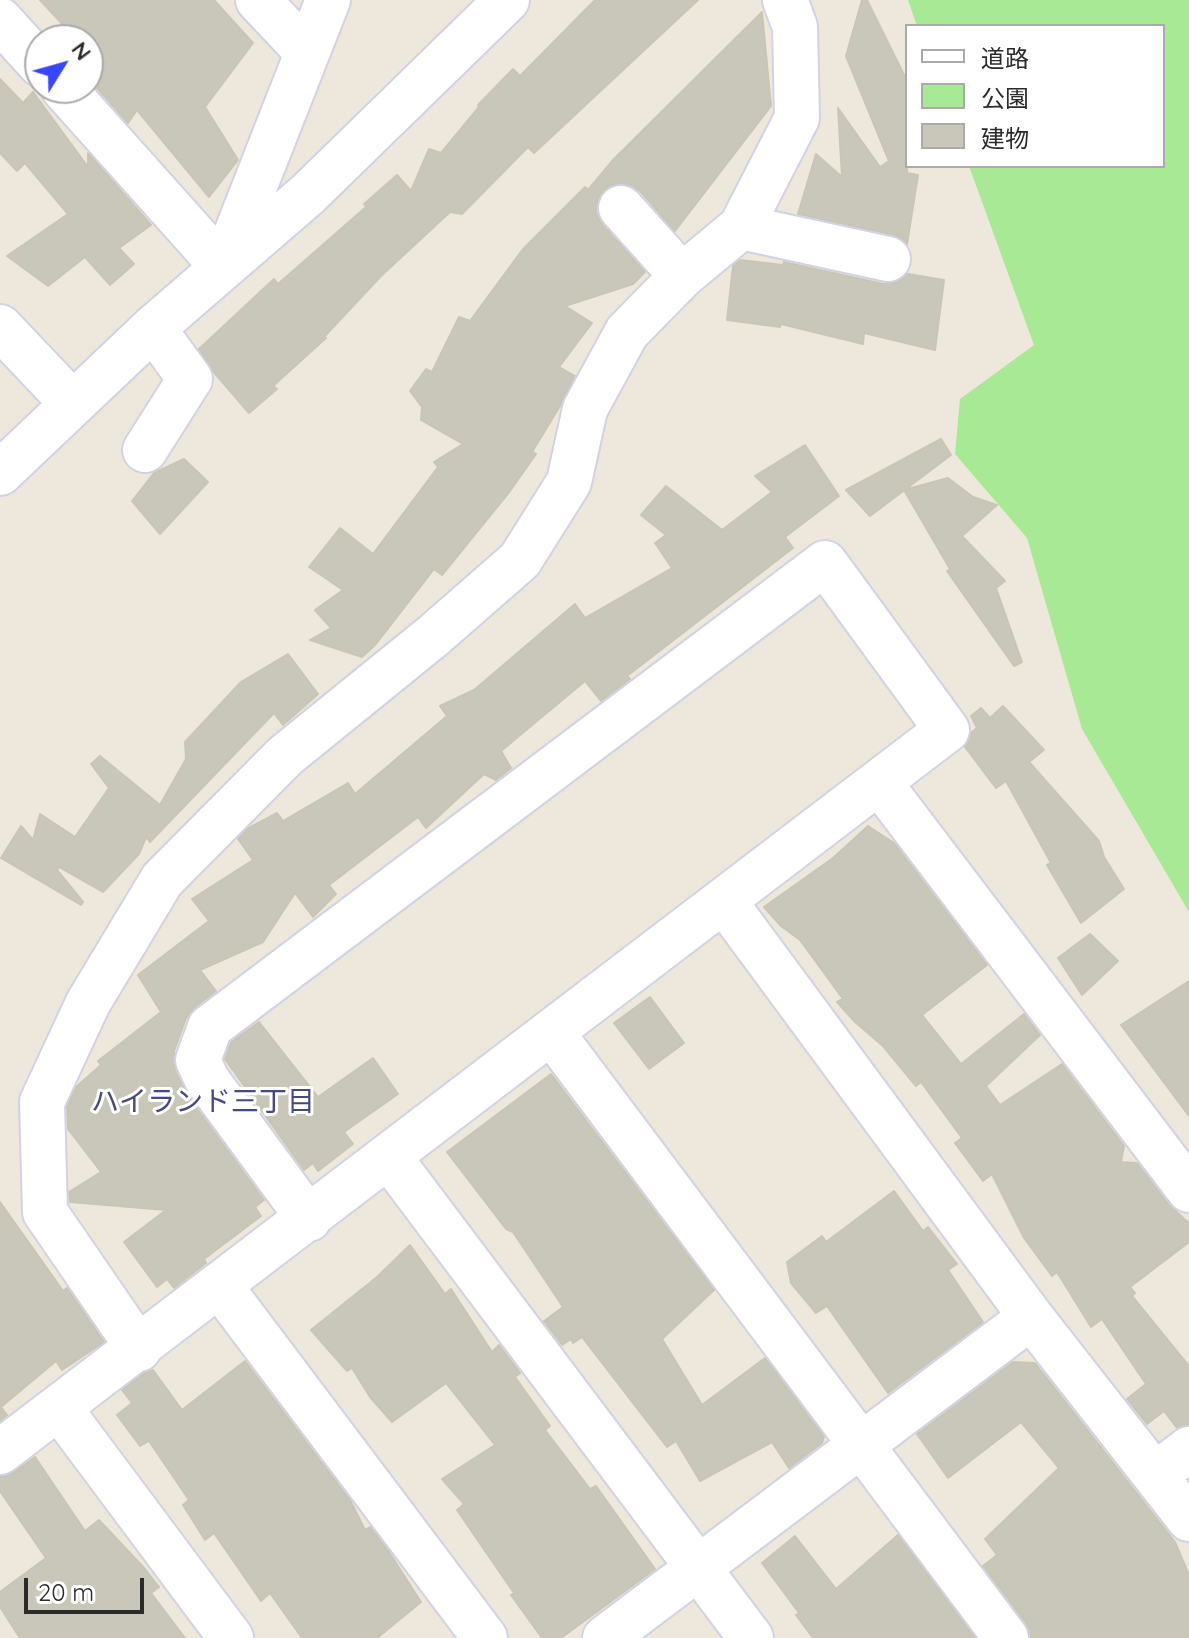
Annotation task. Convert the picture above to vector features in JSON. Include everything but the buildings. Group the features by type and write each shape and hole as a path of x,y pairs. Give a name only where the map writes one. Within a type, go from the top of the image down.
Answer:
{"street":[{"path":"258,0 307,52"},
{"path":"223,267 328,0"},
{"path":"0,473 153,328 308,194 507,0"},
{"path":"139,1349 45,1212 42,1102 88,1003 162,880 285,756 433,636 520,560 569,482 585,409 627,332 682,276 741,227 797,118 795,27 785,0"},
{"path":"0,20 24,46"},
{"path":"77,104 223,267"},
{"path":"621,208 682,276"},
{"path":"741,227 888,259"},
{"path":"0,327 73,404"},
{"path":"145,450 190,379 153,328"},
{"path":"0,1452 139,1349 220,1286 309,1219 947,730 825,563 210,1027 198,1060 207,1080 309,1219"},
{"path":"879,782 1189,1190"},
{"path":"724,901 1031,1317 1189,1519"},
{"path":"552,1033 1006,1638"},
{"path":"389,1157 751,1638"},
{"path":"220,1286 485,1638"},
{"path":"605,1638 1031,1317"},
{"path":"60,1409 231,1638"},
{"path":"1155,1475 1189,1449"}],"green space":[{"path":"908,0 1189,0 1189,912 1082,729 1027,538 955,454 960,399 1034,345 970,168 1165,168 1165,24 916,24"}],"district":[{"name":"ハイランド三丁目","path":"203,1103"}]}
